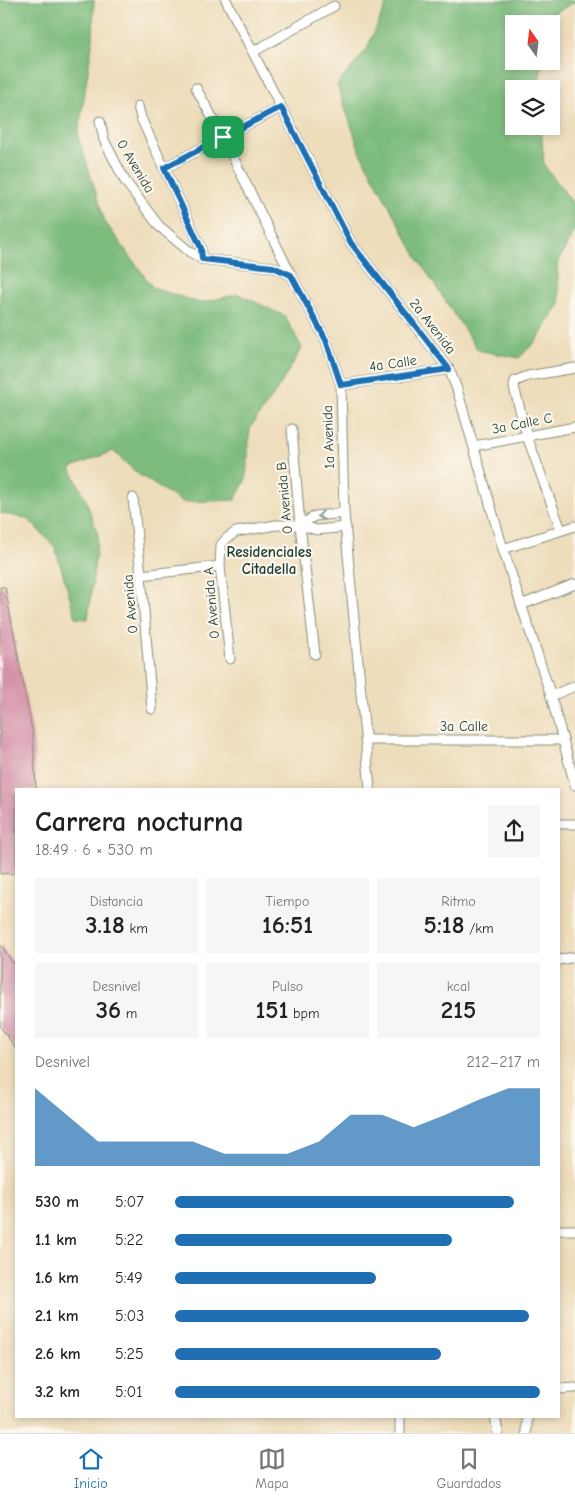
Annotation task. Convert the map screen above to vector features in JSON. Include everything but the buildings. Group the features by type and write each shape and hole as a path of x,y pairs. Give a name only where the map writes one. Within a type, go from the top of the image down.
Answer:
{"street":[{"name":"2a Avenida","path":"226,0 351,243 449,369 457,389 503,549 551,696 575,785"},
{"path":"253,52 334,6"},
{"name":"1a Avenida","path":"196,88 223,137 291,275 326,340 341,385 344,513 370,788"},
{"path":"138,106 141,118 201,248 202,259 273,267 291,275"},
{"path":"164,168 281,107"},
{"name":"0 Avenida","path":"100,121 104,140 125,181 159,226 190,252 202,259"},
{"path":"561,530 527,436 514,387 515,381 528,376 575,368"},
{"name":"4a Calle","path":"341,385 449,369"},
{"name":"3a Calle C","path":"474,446 575,427"},
{"name":"0 Avenida B","path":"292,429 314,654"},
{"name":"0 Avenida","path":"133,498 152,709"},
{"path":"300,525 315,516 344,513"},
{"name":"0 Avenida A","path":"230,660 220,566 221,545 236,532 276,525 300,525"},
{"path":"300,525 316,530 346,527"},
{"path":"503,549 575,526"},
{"path":"141,575 220,566"},
{"path":"521,605 575,584"},
{"path":"551,696 575,686"},
{"name":"3a Calle","path":"365,740 563,740"},
{"path":"560,824 575,824"},
{"path":"560,960 575,957"},
{"path":"560,1230 575,1230"},
{"path":"560,1389 575,1388"},
{"path":"400,1418 400,1433"},
{"path":"495,1418 498,1433"},
{"path":"526,1418 527,1433"}],"green space":[{"path":"0,0 94,0 93,38 78,136 105,222 153,288 200,303 238,294 285,316 302,348 277,390 250,428 246,479 235,500 182,502 138,474 113,451 70,468 85,497 98,535 88,619 76,618 55,547 28,519 0,513"},
{"path":"388,0 575,0 575,2 554,15 505,15 505,70 541,70 539,80 505,80 505,135 542,135 544,165 575,206 575,229 557,264 560,304 537,340 519,358 478,350 419,261 361,154 337,85 367,49"}],"district":[{"name":"Residenciales Citadella","path":"269,560"}],"route":[{"path":"281,107 351,243 449,369 341,385 326,340 291,275 273,267 202,259 201,248 164,168 223,137 281,107"}]}
